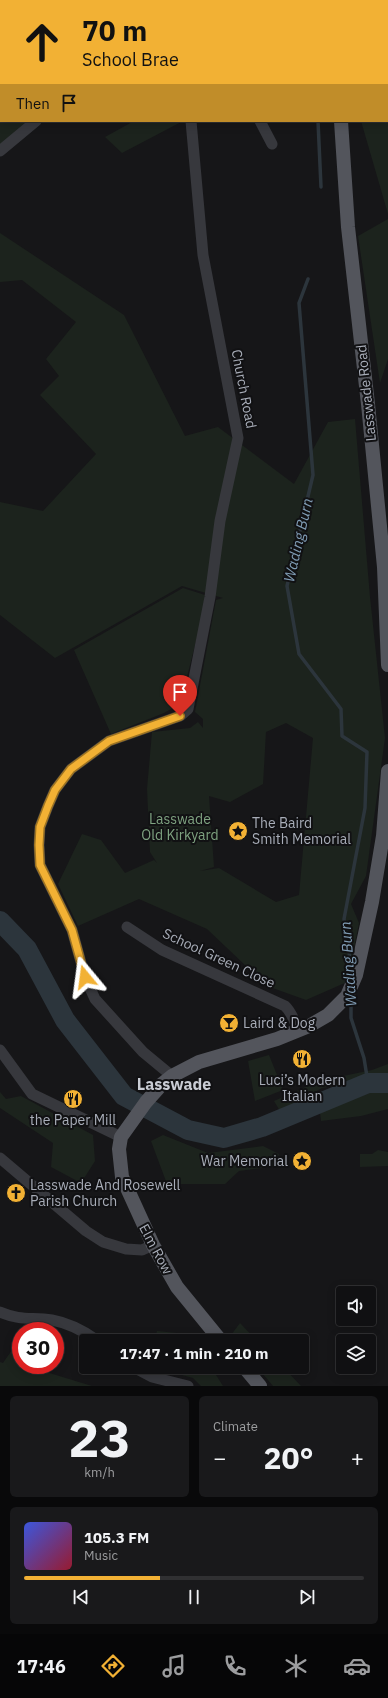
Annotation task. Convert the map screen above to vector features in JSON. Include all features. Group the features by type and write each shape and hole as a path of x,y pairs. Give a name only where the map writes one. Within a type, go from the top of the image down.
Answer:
{"main road":[{"name":"Lasswade Road","path":"341,122 348,227 368,404 384,567 388,665"},
{"path":"167,1080 199,1062 277,1039 296,1025 328,1015 347,996 356,976 372,902 383,836 388,771"},
{"name":"Elm Row","path":"167,1080 130,1123 121,1137 119,1149 122,1177 153,1245 177,1287 215,1334"},
{"path":"250,1374 260,1386"}],"street":[{"path":"0,151 35,122"},
{"name":"Church Road","path":"167,1080 95,999 85,977 72,930 40,865 39,845 40,827 55,790 71,769 109,741 180,716 188,709 210,597 220,521 238,438 203,255 191,122"},
{"path":"261,122 272,144"},
{"name":"School Green Close","path":"127,927 162,950 285,1006 289,1010 296,1025"},
{"path":"0,1050 32,1094 121,1137"},
{"path":"0,1158 86,1231 103,1242 126,1249 142,1250 153,1245"},
{"path":"0,1312 13,1318 61,1322 86,1334"},
{"path":"146,1374 152,1377 188,1386"}],"green space":[{"path":"0,122 42,122 0,153"},
{"path":"132,122 181,122 122,153 105,137"},
{"path":"361,122 388,122 388,214"},
{"path":"388,219 388,359 380,383 358,236"},
{"name":"Lasswade Old Kirkyard","path":"0,233 124,315 185,436 218,427 294,484 328,422 355,419 370,597 385,738 366,876 351,904 359,923 347,982 306,1000 267,986 207,929 139,899 78,926 58,884 82,834 101,840 125,873 154,860 157,863 150,852 147,789 152,732 190,728 198,722 203,728 203,719 195,712 216,600 223,598 182,586 55,658 0,615 0,502 43,511 96,454 40,395 59,376 46,359 76,322 22,280 0,282","holes":["286,723 313,738 299,895 276,902 219,868 200,871 214,867 209,796 230,802 263,784 266,732"]},
{"path":"183,588 205,595 201,622 180,704 164,713 111,734 74,650"},
{"path":"269,1055 283,1090 255,1101 248,1061"},
{"path":"388,1064 388,1076 322,1088 280,1111 274,1101 319,1081 372,1070"},
{"path":"0,1092 6,1099 21,1096 93,1135 95,1161 81,1183 51,1167 53,1143 0,1108"},
{"path":"369,1093 388,1093 388,1109 361,1116 321,1121 320,1112"},
{"path":"163,1135 208,1153 263,1146 279,1154 275,1166 239,1171 225,1184 167,1184 151,1141"},
{"path":"378,1150 388,1152 388,1166 360,1167 360,1154 372,1154"},
{"path":"240,1323 250,1334 232,1334"},
{"path":"157,1331 178,1334 156,1334"},
{"path":"12,1350 12,1374 53,1374 92,1386 0,1386 0,1362 3,1363"},
{"path":"178,1374 215,1374 223,1386 201,1386 193,1378"},
{"path":"263,1374 290,1374 301,1386 273,1386"}],"waterway":[{"name":"Wading Burn","path":"318,122 321,187"},
{"name":"Wading Burn","path":"308,279 299,303 313,475 287,586 299,654 341,709 342,736 367,752 365,808 344,919 349,945 350,975"},
{"path":"0,921 27,949 65,1020 124,1096 188,1130 224,1138 262,1127 368,1083 388,1083"},
{"name":"Wading Burn","path":"351,999 351,1018 364,1058 368,1083"}],"place":[{"name":"The Baird Smith Memorial","path":"238,831"},
{"name":"Laird & Dog","path":"229,1023"},
{"name":"Luci’s Modern Italian","path":"302,1059"},
{"name":"the Paper Mill","path":"73,1099"},
{"name":"War Memorial","path":"302,1161"},
{"name":"Lasswade And Rosewell Parish Church","path":"16,1193"}],"district":[{"name":"Lasswade","path":"174,1084"}],"route":[{"path":"85,977 72,930 40,865 40,827 55,790 71,769 109,741 180,716"}]}
